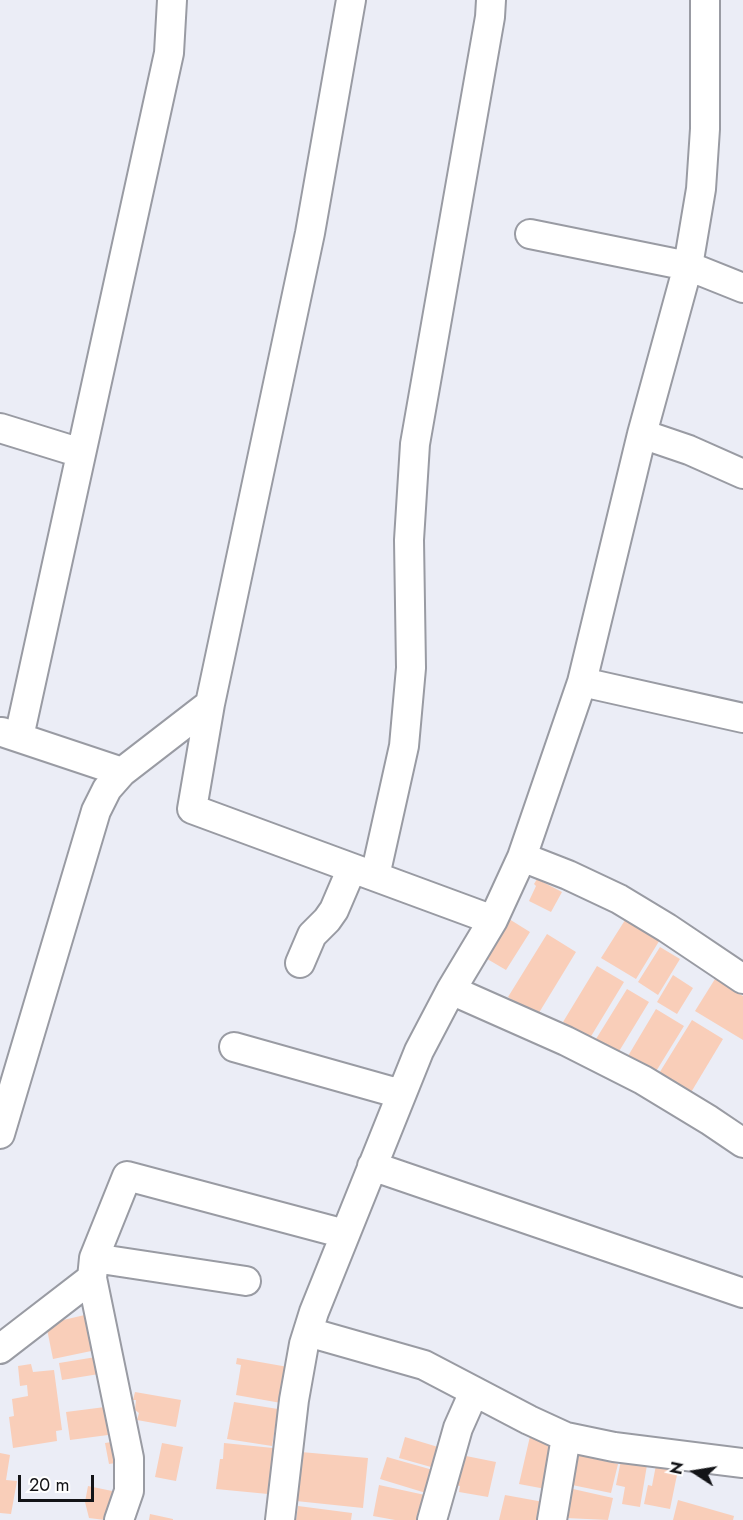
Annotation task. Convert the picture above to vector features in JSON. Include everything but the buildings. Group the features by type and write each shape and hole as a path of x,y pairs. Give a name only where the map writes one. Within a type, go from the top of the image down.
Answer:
{"street":[{"path":"122,772 9,734 81,453 169,53 172,0"},
{"path":"351,0 310,233 210,704 192,809 493,920"},
{"path":"300,963 312,935 327,920 363,872 404,746 411,668 409,540 415,444 490,17 491,0"},
{"path":"280,1520 294,1400 308,1332 419,1051 451,990 493,920 522,857 582,682 642,434 688,266 701,189 705,129 705,0"},
{"path":"530,234 688,266 743,288"},
{"path":"0,428 81,453"},
{"path":"642,434 689,450 743,474"},
{"path":"582,682 743,718"},
{"path":"0,1134 96,811 107,789 122,772 210,704"},
{"path":"522,857 619,899 743,979"},
{"path":"451,990 566,1041 643,1080 743,1143"},
{"path":"234,1047 401,1094"},
{"path":"372,1166 743,1293"},
{"path":"0,1349 93,1268 127,1176 345,1234"},
{"path":"93,1268 246,1281"},
{"path":"93,1268 129,1458 129,1491 119,1520"},
{"path":"308,1332 424,1365 566,1437 614,1447 743,1463"},
{"path":"432,1520 458,1428 474,1392"},
{"path":"552,1520 566,1437"}]}
